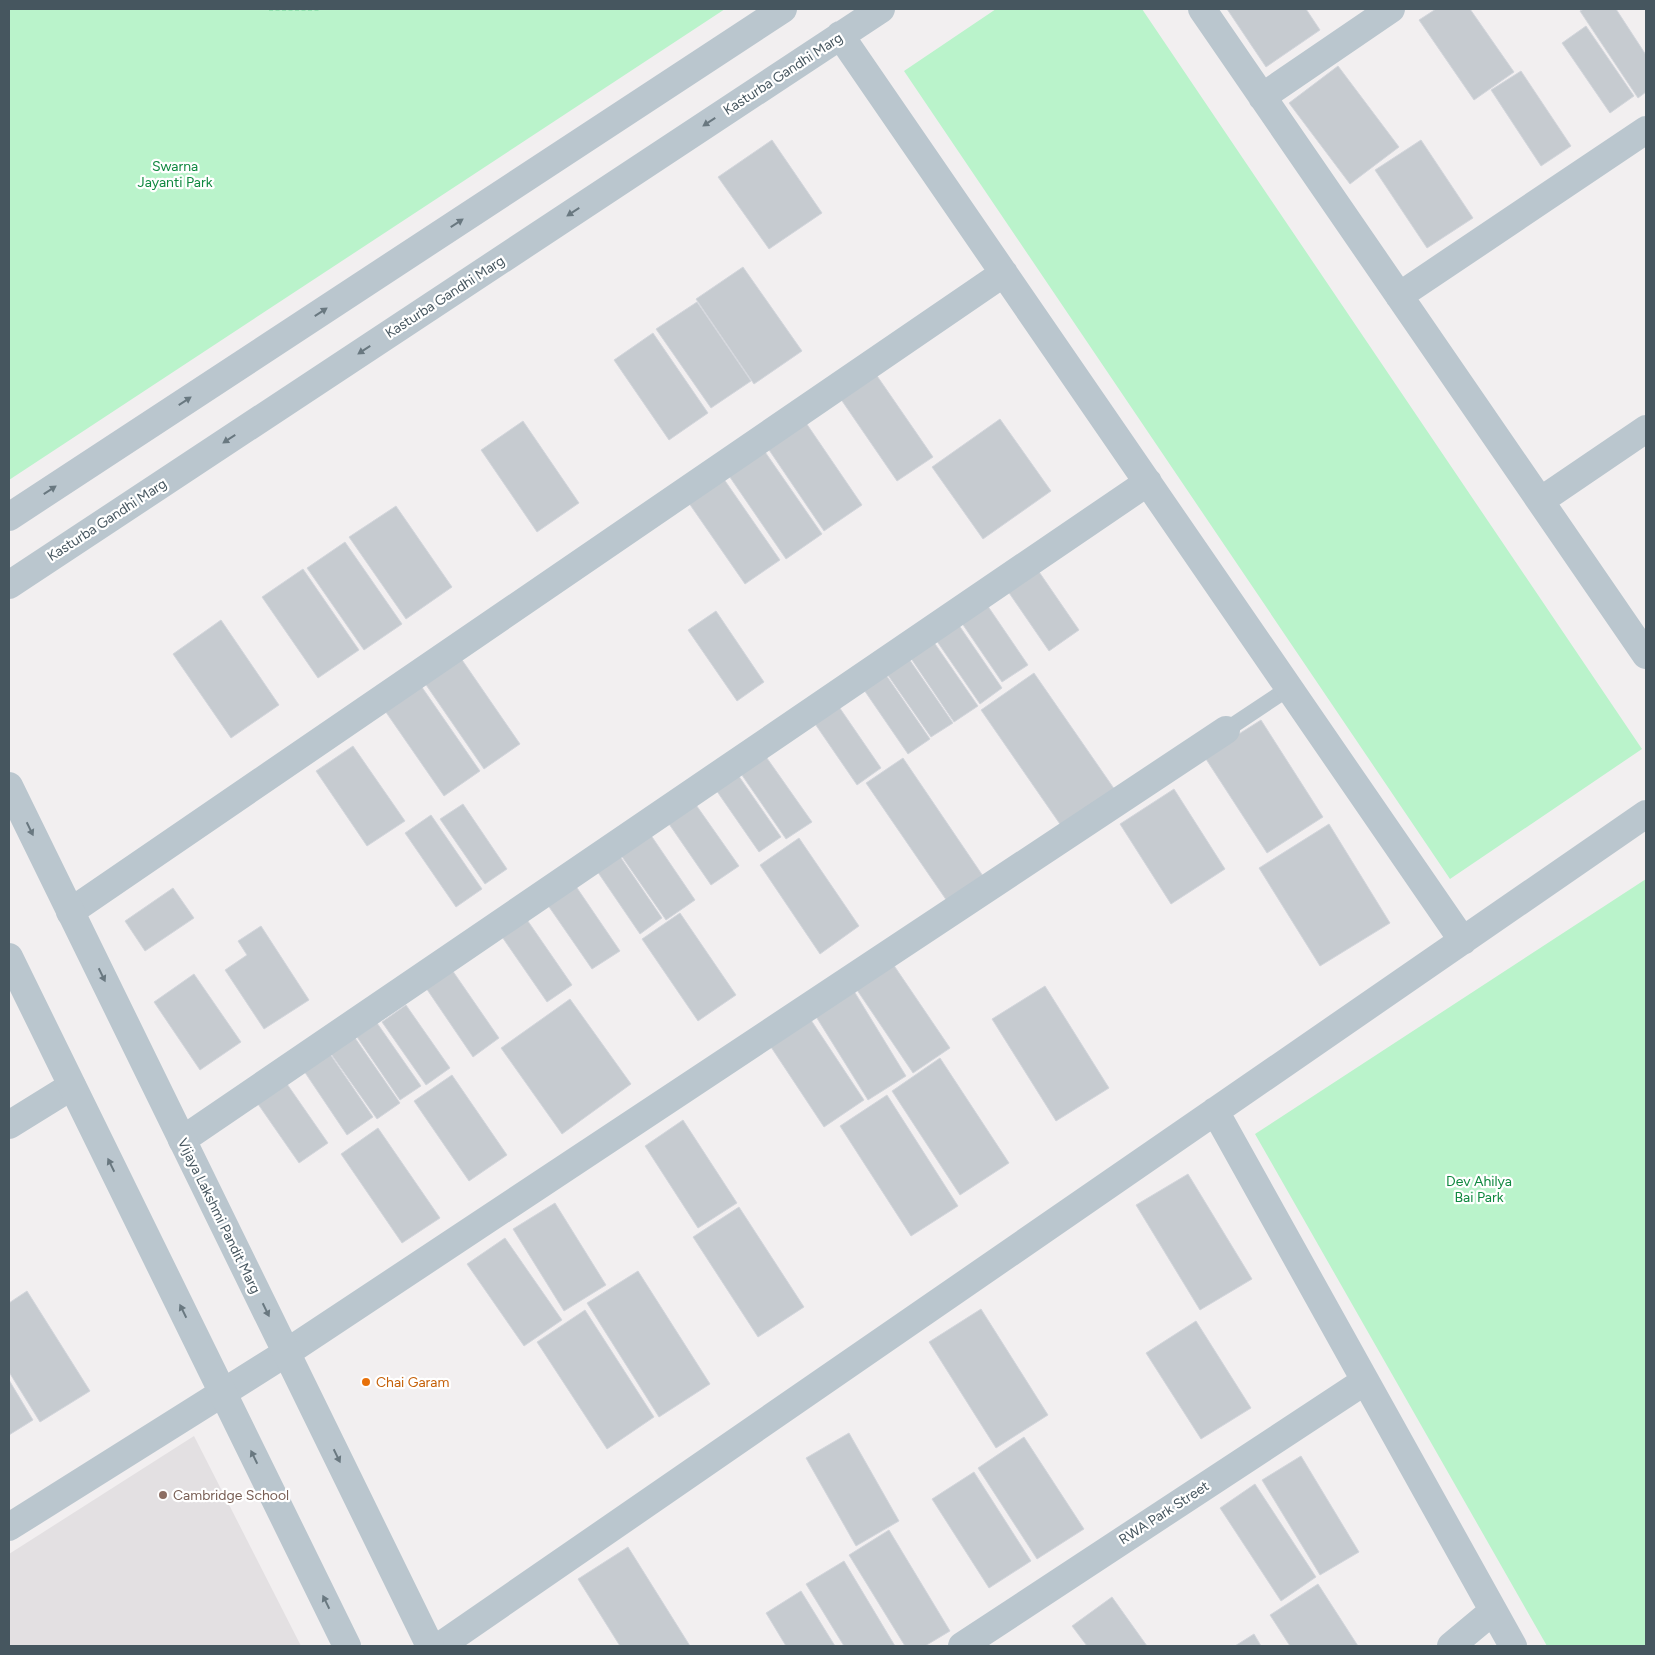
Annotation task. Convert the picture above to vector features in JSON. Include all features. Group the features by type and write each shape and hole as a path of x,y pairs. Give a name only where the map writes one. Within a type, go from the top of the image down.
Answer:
{"street":[{"path":"9,517 783,9"},
{"name":"Kasturba Gandhi Marg","path":"9,584 881,9"},
{"path":"1202,9 1646,655"},
{"path":"1262,96 1391,9"},
{"path":"840,36 1463,941"},
{"path":"1399,296 1646,130"},
{"path":"70,912 1004,273"},
{"path":"1540,501 1646,429"},
{"path":"182,1140 1148,482"},
{"path":"9,1527 286,1353 1226,730"},
{"name":"Vijaya Lakshmi Pandit Marg","path":"9,786 430,1646"},
{"path":"440,1646 1646,814"},
{"path":"9,957 347,1646"},
{"path":"9,1125 72,1086"},
{"path":"1215,1112 1513,1646"},
{"name":"RWA Park Street","path":"962,1646 1365,1381"},
{"path":"1451,1646 1493,1611"}],"lane":[{"path":"1226,730 1289,688"}],"path":[{"path":"269,9 319,9"}],"shaded area":[{"name":"Cambridge School","path":"194,1436 301,1646 9,1646 9,1554"}],"green space":[{"name":"Swarna Jayanti Park","path":"9,9 725,9 9,480"},
{"path":"996,9 1142,9 1642,749 1450,879 904,71"},
{"name":"Dev Ahilya Bai Park","path":"1646,879 1646,1646 1547,1646 1255,1134"}],"building":[{"path":"1227,9 1306,9 1320,30 1266,67"},
{"path":"1436,9 1470,9 1514,72 1474,100 1419,20"},
{"path":"1584,9 1616,9 1646,55 1646,92 1638,98 1580,11"},
{"path":"1586,26 1634,96 1610,113 1562,43"},
{"path":"1338,66 1399,147 1350,184 1289,103"},
{"path":"1521,71 1571,146 1541,166 1491,90"},
{"path":"772,140 822,213 769,249 718,177"},
{"path":"1421,140 1473,218 1427,248 1375,170"},
{"path":"743,267 802,351 754,384 696,299"},
{"path":"697,302 751,381 711,408 656,329"},
{"path":"653,333 708,413 669,440 614,360"},
{"path":"873,370 933,457 897,481 838,395"},
{"path":"802,417 862,505 824,531 765,444"},
{"path":"1000,419 1051,491 983,539 932,467"},
{"path":"523,421 579,503 537,532 481,450"},
{"path":"761,446 822,534 786,559 725,470"},
{"path":"719,472 780,560 745,584 684,496"},
{"path":"396,506 452,587 406,619 349,537"},
{"path":"345,542 402,624 364,650 307,568"},
{"path":"1035,566 1079,630 1049,651 1005,587"},
{"path":"303,569 359,650 318,678 262,597"},
{"path":"983,599 1028,665 1002,682 957,616"},
{"path":"716,611 764,682 737,701 688,630"},
{"path":"954,618 1002,688 980,704 932,634"},
{"path":"221,620 279,705 231,738 173,654"},
{"path":"931,638 978,706 954,722 908,654"},
{"path":"458,654 520,744 484,769 422,679"},
{"path":"907,656 953,723 931,737 885,671"},
{"path":"884,672 930,739 908,754 862,687"},
{"path":"1034,673 1115,790 1062,827 981,710"},
{"path":"417,680 480,771 444,796 381,705"},
{"path":"835,701 881,768 857,785 811,718"},
{"path":"1261,720 1323,817 1267,853 1204,756"},
{"path":"353,746 405,821 367,846 316,771"},
{"path":"762,751 812,822 786,839 737,768"},
{"path":"903,758 983,876 947,901 866,783"},
{"path":"736,772 781,837 759,852 714,787"},
{"path":"1174,789 1225,869 1171,904 1120,824"},
{"path":"694,802 739,866 711,885 667,821"},
{"path":"463,804 507,869 485,884 440,819"},
{"path":"431,815 482,889 456,907 405,833"},
{"path":"1329,824 1390,923 1320,966 1259,868"},
{"path":"646,828 695,900 666,920 616,848"},
{"path":"799,838 859,926 820,954 760,865"},
{"path":"617,852 662,918 640,934 595,868"},
{"path":"573,882 620,951 592,969 545,901"},
{"path":"173,888 194,918 145,951 125,921"},
{"path":"680,913 736,995 698,1021 642,939"},
{"path":"523,914 572,985 547,1002 498,931"},
{"path":"261,926 309,1000 264,1029 225,970 247,955 238,941"},
{"path":"893,964 950,1048 913,1073 857,990"},
{"path":"450,967 499,1038 473,1057 424,985"},
{"path":"194,974 241,1042 200,1070 154,1002"},
{"path":"1045,986 1109,1088 1056,1121 992,1019"},
{"path":"854,991 906,1076 868,1100 815,1015"},
{"path":"570,999 631,1084 562,1134 501,1048"},
{"path":"406,1005 450,1068 426,1085 382,1022"},
{"path":"809,1017 864,1100 824,1127 769,1044"},
{"path":"377,1023 421,1086 400,1100 357,1037"},
{"path":"353,1035 400,1103 377,1119 329,1051"},
{"path":"330,1054 373,1117 347,1135 304,1071"},
{"path":"940,1058 1009,1163 960,1195 892,1091"},
{"path":"452,1075 507,1155 469,1181 414,1101"},
{"path":"287,1084 328,1143 299,1163 258,1104"},
{"path":"887,1095 958,1206 911,1236 840,1126"},
{"path":"683,1120 737,1203 698,1228 645,1146"},
{"path":"378,1128 440,1218 402,1243 341,1154"},
{"path":"1188,1174 1252,1279 1200,1310 1136,1205"},
{"path":"555,1203 606,1285 564,1311 513,1229"},
{"path":"739,1207 804,1307 758,1337 693,1237"},
{"path":"505,1238 562,1320 524,1346 467,1264"},
{"path":"638,1271 710,1384 659,1417 587,1303"},
{"path":"27,1291 90,1391 40,1422 9,1372 9,1303"},
{"path":"981,1309 1048,1415 996,1448 929,1342"},
{"path":"585,1310 654,1417 607,1449 537,1342"},
{"path":"1196,1321 1251,1408 1201,1439 1146,1353"},
{"path":"9,1380 33,1420 9,1435"},
{"path":"849,1433 899,1521 856,1546 806,1458"},
{"path":"1024,1437 1084,1529 1037,1559 978,1468"},
{"path":"1301,1456 1359,1552 1320,1575 1262,1480"},
{"path":"974,1472 1031,1561 989,1588 932,1499"},
{"path":"1255,1484 1316,1577 1281,1601 1220,1508"},
{"path":"889,1530 950,1631 925,1646 905,1646 849,1555"},
{"path":"628,1547 690,1646 620,1646 578,1579"},
{"path":"844,1561 895,1646 844,1646 806,1584"},
{"path":"1318,1584 1358,1646 1290,1646 1270,1615"},
{"path":"801,1591 835,1646 786,1646 766,1613"},
{"path":"1112,1597 1147,1646 1087,1646 1072,1626"},
{"path":"1254,1634 1261,1646 1235,1646"}],"place":[{"name":"Chai Garam","path":"366,1382"},
{"name":"Cambridge School","path":"163,1495"}]}
